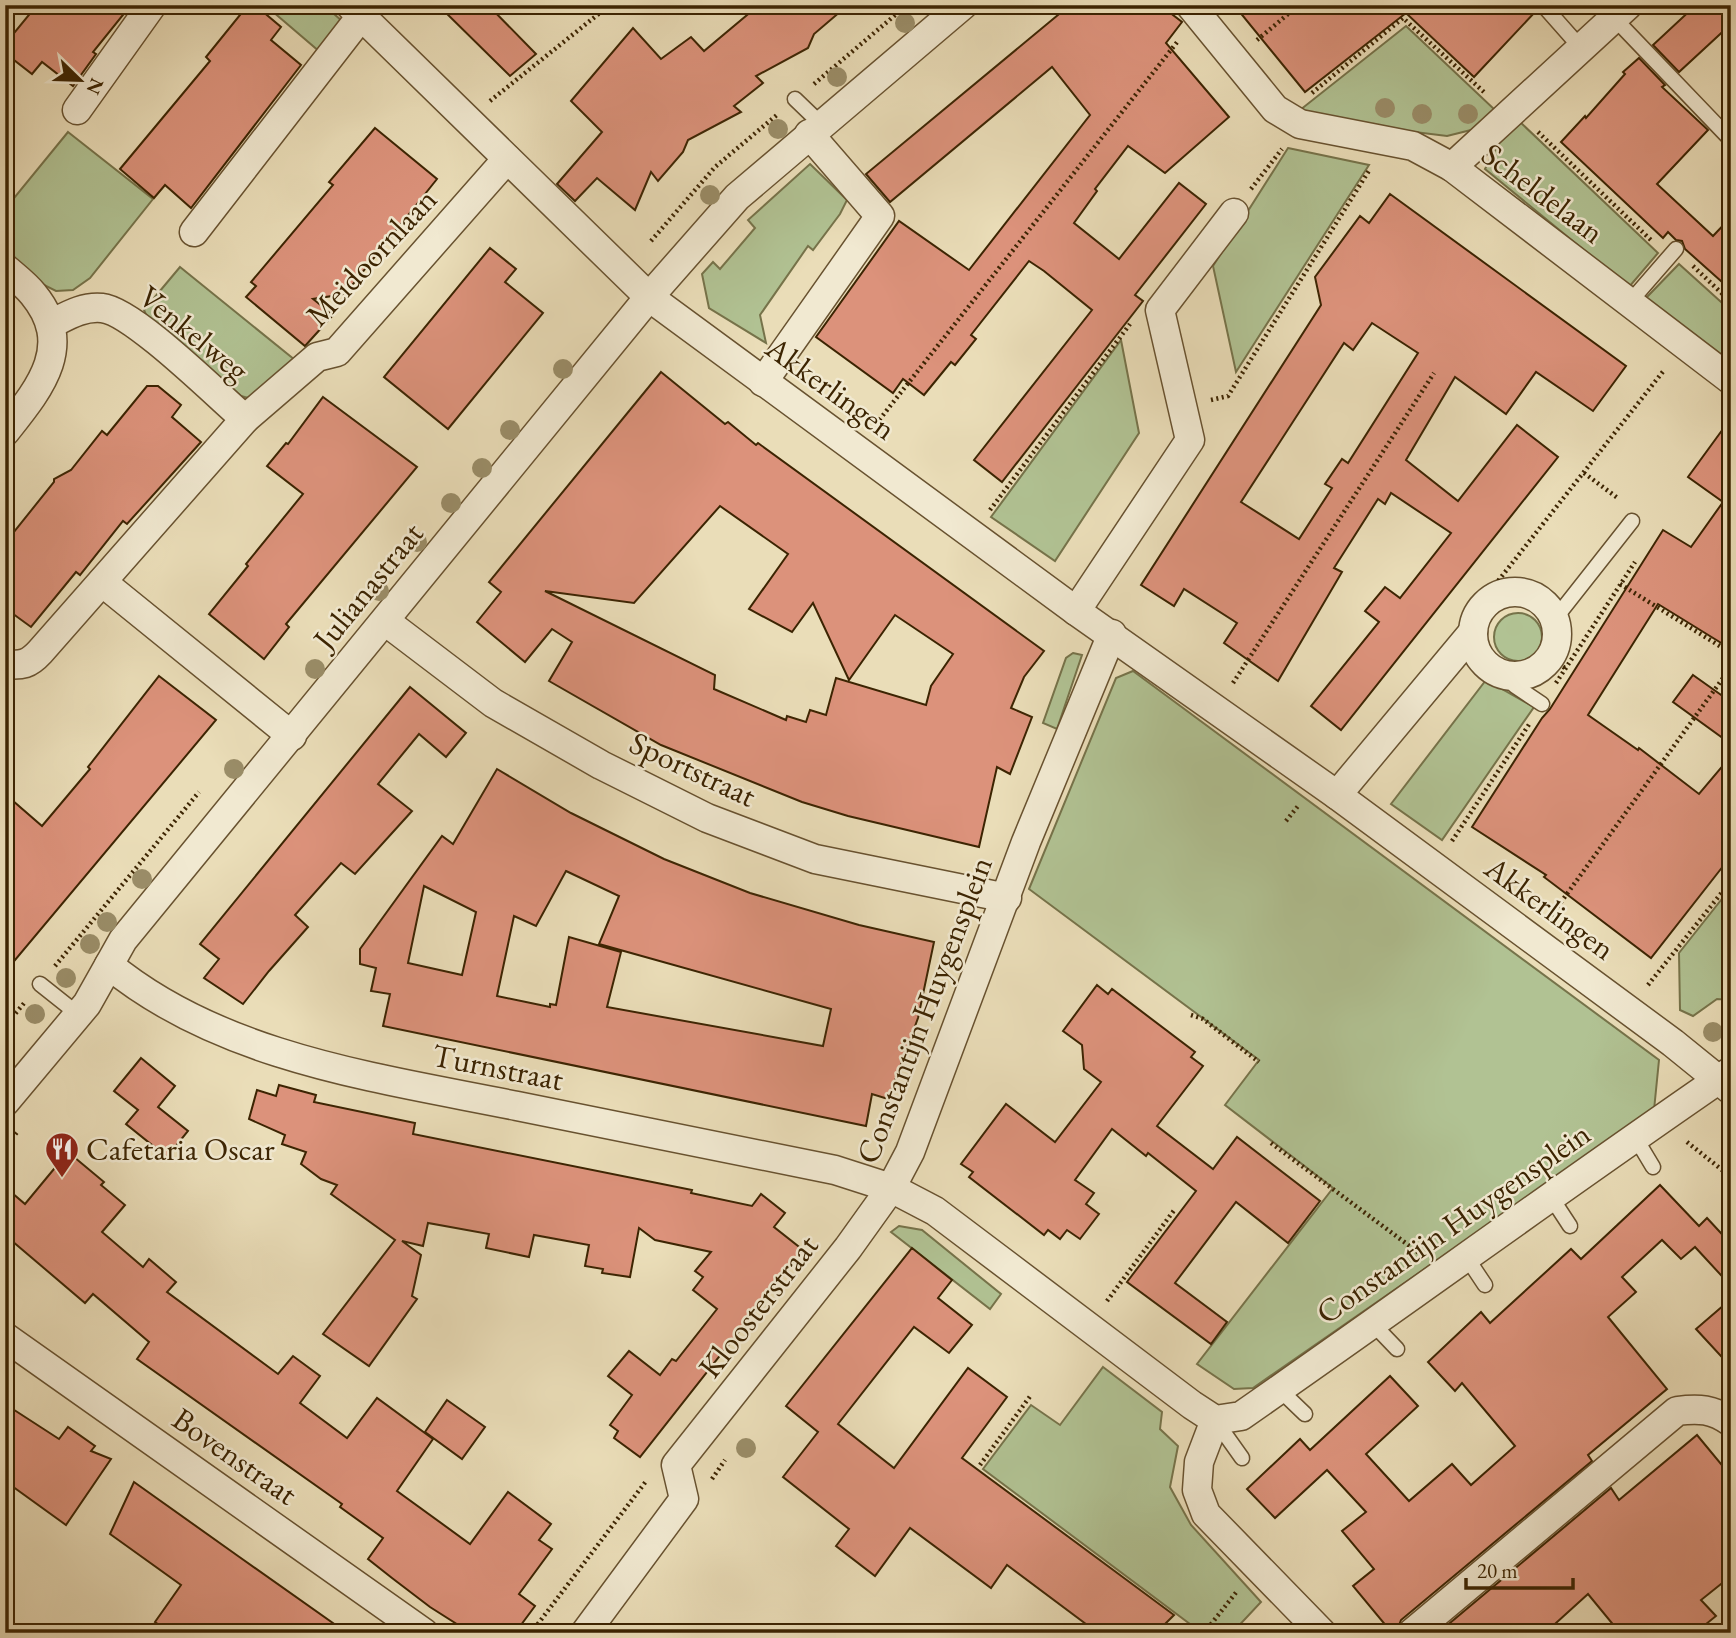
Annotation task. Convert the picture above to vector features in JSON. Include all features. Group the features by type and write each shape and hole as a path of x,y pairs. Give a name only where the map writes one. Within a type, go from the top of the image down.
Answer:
{"street":[{"path":"78,110 152,5"},
{"name":"Julianastraat","path":"5,1102 79,1015 122,940 292,736 649,297 737,197 963,5"},
{"path":"194,232 356,10 649,297"},
{"path":"1194,10 1275,109 1293,120"},
{"path":"1452,167 1621,12"},
{"name":"Scheldelaan","path":"1293,120 1413,146 1452,167 1731,380"},
{"path":"763,382 880,216 815,129"},
{"name":"Meidoornlaan","path":"245,419 317,357 337,352 507,159"},
{"path":"1076,611 1190,440 1160,310 1234,213"},
{"path":"5,268 33,294 51,324 51,358 38,389 5,432"},
{"name":"Akkerlingen","path":"649,297 1076,611 1338,795 1727,1080"},
{"name":"Venkelweg","path":"5,664 21,666 30,662 245,419 139,326 113,310 100,307 84,309 51,324"},
{"path":"102,582 292,736"},
{"path":"1338,795 1473,632 1480,611 1496,597 1510,592 1530,595 1548,607 1557,633 1557,663 1528,674 1501,674 1489,667 1480,657 1473,632"},
{"name":"Sportstraat","path":"385,621 493,703 601,765 707,818 815,859 1007,898"},
{"name":"Constantijn Huygensplein","path":"1112,634 1026,842 910,1152 891,1188 935,1211 1087,1328 1215,1420 1241,1416 1636,1137 1727,1080"},
{"name":"Turnstraat","path":"110,965 136,987 223,1032 307,1060 394,1082 835,1170 891,1188"},
{"name":"Kloosterstraat","path":"676,1465 848,1248 891,1188"},
{"name":"Bovenstraat","path":"5,1337 424,1633"},
{"path":"1412,1633 1677,1411 1698,1408 1718,1413 1731,1422"},
{"path":"1215,1420 1199,1462 1197,1490 1206,1514 1322,1633"},
{"path":"584,1633 684,1499 676,1465"}],"lane":[{"path":"1543,5 1581,48"},
{"path":"1621,12 1731,140"},
{"path":"795,99 815,129"},
{"path":"1629,303 1672,253"},
{"path":"1554,620 1632,521"},
{"path":"1514,676 1515,686 1542,704"},
{"path":"40,984 79,1015"},
{"path":"1636,1137 1653,1167"},
{"path":"1551,1197 1570,1226"},
{"path":"1456,1265 1485,1285"},
{"path":"1373,1324 1396,1349"},
{"path":"1279,1389 1305,1414"},
{"path":"1215,1420 1242,1458"}],"path":[{"path":"1234,58 1299,5"},
{"path":"855,450 1194,10"},
{"path":"467,119 601,12"},
{"name":"Scheldelaan","path":"1293,120 1403,18 1731,302"},
{"path":"1234,213 1293,120"},
{"path":"1182,407 1228,396 1387,141"},
{"path":"971,534 1143,306 1160,310"},
{"path":"1496,597 1498,581 1684,345"},
{"path":"1217,708 1434,373"},
{"path":"1584,472 1634,510 1632,521"},
{"path":"1620,584 1731,653"},
{"path":"1534,940 1731,667"},
{"path":"1628,1010 1731,881"},
{"path":"1191,1016 1203,1019 1259,1062"},
{"path":"1687,1142 1731,1177"},
{"path":"1271,1143 1456,1265"},
{"path":"1087,1328 1175,1209"},
{"path":"980,1465 1031,1395"},
{"path":"531,1633 657,1467 676,1465"},
{"path":"1204,1633 1257,1566"}],"green space":[{"path":"265,5 287,5 296,13 303,5 324,5 343,22 320,52"},
{"path":"1406,26 1495,110 1485,121 1471,130 1447,136 1318,120 1300,110"},
{"path":"1519,121 1658,253 1629,287 1485,169 1503,135"},
{"path":"68,132 153,199 90,278 73,290 56,291 44,285 5,250 5,209"},
{"path":"1288,148 1369,165 1236,372 1213,266"},
{"path":"810,164 847,200 813,250 808,246 760,315 766,343 709,308 702,274 713,262 720,269 755,228 748,220"},
{"path":"1679,264 1731,311 1731,362 1646,298"},
{"path":"180,267 295,360 252,399 241,396 147,317 144,310"},
{"path":"1121,340 1139,433 1055,561 991,517"},
{"path":"1518,613 1535,620 1542,637 1535,654 1518,661 1501,654 1494,637 1501,620"},
{"path":"1073,653 1082,655 1057,729 1043,723 1066,658"},
{"path":"1133,671 1659,1060 1654,1110 1253,1388 1234,1389 1197,1364 1333,1188 1225,1105 1259,1060 1029,889 1116,678"},
{"path":"1486,680 1534,707 1442,840 1391,804"},
{"path":"1725,895 1731,899 1731,1000 1717,999 1693,1016 1680,1010 1679,953"},
{"path":"899,1226 922,1230 1001,1294 990,1309 891,1232"},
{"path":"1103,1367 1162,1412 1160,1429 1178,1446 1170,1487 1191,1525 1261,1602 1232,1633 1202,1633 983,1469 1031,1405 1060,1425"}],"building":[{"path":"37,5 131,5 93,52 96,54 73,86 42,62 32,74 5,53 5,44"},
{"path":"248,5 255,5 281,27 271,40 301,65 191,208 165,185 154,198 120,169 210,61 206,57"},
{"path":"438,5 488,5 536,54 510,76"},
{"path":"759,5 848,5 814,34 808,48 756,76 763,83 734,106 741,112 688,140 683,152 658,181 651,172 635,210 597,178 575,201 557,184 602,132 571,101 633,28 661,59 691,37 704,51"},
{"path":"1070,5 1160,5 1182,22 1166,43 1229,117 1165,173 1128,146 1095,189 1097,191 1074,223 1119,259 1179,183 1206,204 1135,295 1143,301 1002,482 974,460 1092,310 1044,271 1029,261 971,335 976,339 955,365 951,362 924,395 903,379 893,393 816,337 899,221 969,270 1090,115 1052,67 890,202 866,174"},
{"path":"1234,5 1534,5 1536,11 1474,77 1406,13 1305,92"},
{"path":"1696,5 1731,5 1731,24 1679,72 1653,45"},
{"path":"1639,58 1665,85 1662,87 1708,130 1657,184 1713,236 1731,217 1731,290 1685,249 1682,241 1676,240 1668,232 1663,238 1561,142 1625,74 1623,72"},
{"path":"375,128 437,179 345,294 313,299 333,315 305,346 246,297 256,286 251,282 333,185 329,182"},
{"path":"1390,194 1626,366 1593,411 1536,372 1506,414 1455,377 1406,460 1458,501 1517,425 1558,457 1341,730 1311,706 1379,622 1365,611 1385,587 1400,598 1451,533 1391,493 1385,504 1378,499 1334,568 1342,572 1278,681 1224,643 1237,623 1184,589 1174,606 1141,585 1321,305 1315,277 1360,216 1369,223","holes":["1372,323 1418,353 1348,463 1342,459 1325,484 1332,488 1299,539 1241,502 1344,343 1353,350"]},
{"path":"490,248 516,269 505,282 543,313 448,429 384,377"},
{"path":"661,372 725,424 728,422 756,445 758,443 1044,651 1024,677 1011,708 1032,717 1010,774 997,767 979,847 848,816 802,802 661,745 549,681 572,642 552,629 525,662 477,622 501,592 489,582","holes":["720,506 788,554 749,609 792,632 813,603 849,680 895,615 953,654 931,686 926,705 836,678 826,715 810,710 806,722 787,716 786,720 714,689 715,675 545,591 634,603"]},
{"path":"147,386 158,386 181,405 172,417 201,442 127,524 123,521 80,575 76,572 31,627 5,608 5,543 54,479 71,470 102,431 107,435"},
{"path":"323,397 417,467 286,624 289,627 264,659 209,614 303,494 267,466 286,443 288,444"},
{"path":"1731,418 1731,649 1658,604 1588,715 1638,750 1639,748 1699,794 1731,756 1731,856 1651,958 1544,877 1546,875 1472,827 1663,530 1691,547 1723,502 1688,477"},
{"path":"1693,675 1731,702 1731,744 1673,702"},
{"path":"159,676 216,720 5,972 5,794 42,826 90,769 88,767"},
{"path":"410,687 466,733 446,757 419,734 378,784 412,811 355,874 341,863 295,915 308,927 243,1004 204,978 219,959 200,944"},
{"path":"497,769 571,813 664,859 750,893 859,925 934,942 918,1018 888,1099 872,1094 866,1126 383,1026 390,994 371,991 376,968 360,964 360,949 442,836 453,844","holes":["566,871 619,896 599,944 831,1009 823,1046 607,1007 621,952 569,937 556,1005 550,1004 550,1007 497,996 514,916 536,926","424,886 476,912 462,975 408,963"]},
{"path":"1097,985 1108,994 1112,989 1195,1052 1191,1057 1203,1066 1157,1126 1213,1169 1237,1137 1320,1201 1288,1243 1236,1202 1175,1283 1227,1322 1211,1344 1127,1282 1196,1191 1148,1153 1146,1156 1112,1129 1075,1180 1094,1193 1086,1204 1099,1214 1080,1239 1067,1230 1060,1239 1048,1230 1044,1235 969,1177 973,1172 961,1164 1006,1104 1055,1142 1101,1082 1084,1069 1082,1045 1063,1031"},
{"path":"141,1058 175,1086 158,1107 188,1131 167,1157 126,1124 138,1110 114,1091"},
{"path":"279,1085 316,1095 314,1102 415,1123 413,1134 692,1190 691,1193 752,1206 761,1194 785,1213 774,1227 803,1250 640,1457 614,1438 618,1431 610,1425 632,1395 608,1376 629,1351 660,1375 672,1359 676,1361 717,1309 693,1290 703,1277 695,1271 711,1252 655,1240 639,1228 630,1277 602,1273 603,1269 585,1266 589,1245 534,1235 529,1257 486,1248 489,1234 428,1223 423,1246 402,1241 421,1255 412,1296 417,1299 369,1366 323,1334 395,1240 331,1194 337,1185 321,1179 301,1164 306,1152 282,1144 285,1135 249,1119 257,1090 276,1096"},
{"path":"68,1152 104,1182 101,1185 125,1205 102,1232 143,1267 149,1259 176,1282 167,1292 278,1374 293,1356 320,1376 300,1403 347,1438 377,1398 433,1439 397,1491 470,1544 508,1492 551,1524 539,1540 552,1549 519,1594 535,1606 515,1633 471,1633 392,1578 368,1559 383,1538 340,1507 342,1504 137,1359 149,1342 93,1294 85,1303 5,1235 5,1187 25,1204"},
{"path":"1660,1185 1699,1226 1707,1218 1731,1244 1731,1286 1695,1247 1681,1259 1662,1240 1622,1277 1636,1292 1608,1317 1667,1389 1588,1455 1592,1461 1401,1620 1396,1633 1392,1633 1353,1586 1374,1569 1342,1531 1366,1512 1327,1470 1275,1518 1247,1489 1300,1439 1310,1450 1390,1376 1418,1406 1366,1454 1409,1501 1452,1464 1471,1485 1515,1446 1462,1383 1455,1391 1428,1362 1481,1312 1490,1323 1571,1249 1581,1259"},
{"path":"912,1248 952,1280 938,1298 972,1325 949,1353 914,1327 838,1424 894,1468 968,1368 1007,1397 962,1458 1174,1615 1156,1633 1098,1633 1007,1565 991,1588 910,1528 875,1576 836,1546 849,1529 783,1477 818,1432 786,1406"},
{"path":"1731,1299 1731,1367 1696,1329"},
{"path":"447,1400 485,1427 462,1459 425,1432"},
{"path":"5,1404 59,1439 68,1427 95,1446 91,1451 111,1459 66,1525 5,1481"},
{"path":"1697,1435 1731,1476 1731,1576 1701,1600 1716,1616 1695,1633 1620,1633 1588,1594 1545,1633 1438,1633 1611,1488 1619,1500"},
{"path":"134,1482 347,1633 170,1633 155,1622 181,1585 110,1534"}],"place":[{"name":"Cafetaria Oscar","path":"62,1179"}]}
